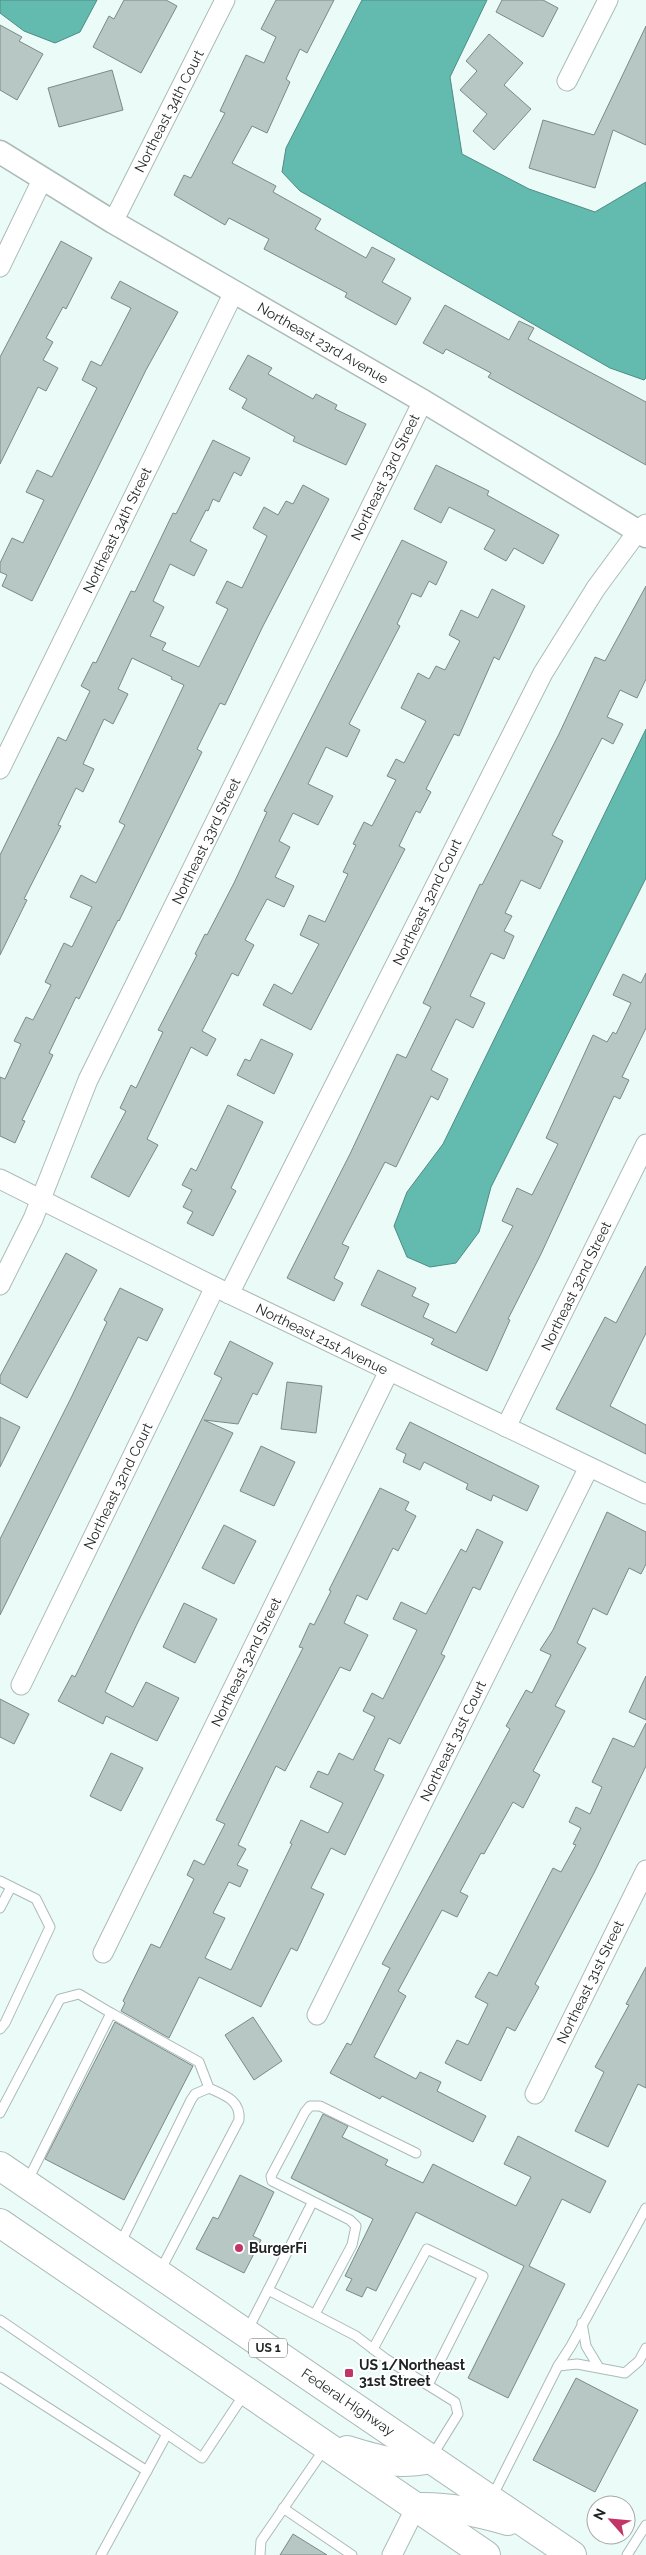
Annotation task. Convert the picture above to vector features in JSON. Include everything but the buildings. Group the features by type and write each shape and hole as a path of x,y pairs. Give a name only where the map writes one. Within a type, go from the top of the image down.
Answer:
{"main road":[{"name":"Federal Highway","path":"0,2166 572,2555"},
{"path":"0,2223 486,2555"},
{"path":"323,2444 386,2462 409,2463 430,2459"},
{"path":"416,2507 445,2506 472,2510 536,2530"}],"street":[{"name":"Northeast 34th Court","path":"113,222 225,0"},
{"path":"567,82 608,0"},
{"name":"Northeast 23rd Avenue","path":"0,152 42,180 113,222 643,530"},
{"path":"0,266 42,180"},
{"name":"Northeast 34th Street","path":"0,769 234,292"},
{"name":"Northeast 33rd Street","path":"0,1285 32,1219 88,1080 423,401"},
{"name":"Northeast 32nd Court","path":"21,1685 222,1291 542,673 596,588 643,530"},
{"name":"Northeast 32nd Street","path":"506,1427 646,1144"},
{"name":"Northeast 21st Avenue","path":"0,1179 222,1291 646,1494"},
{"name":"Northeast 32nd Street","path":"103,1953 389,1371"},
{"name":"Northeast 31st Court","path":"317,2015 589,1467"},
{"name":"Northeast 31st Street","path":"535,2094 646,1870"},
{"path":"392,2555 416,2507"}],"lane":[{"path":"0,1882 36,1899 50,1927 5,2023 0,2029"},
{"path":"0,1908 10,1887"},
{"path":"0,2113 60,1999 79,1994 199,2062 209,2088 231,2099 237,2105 239,2120 159,2274"},
{"path":"26,2183 111,2013"},
{"path":"119,2246 191,2100 195,2094 209,2088"},
{"path":"315,2314 352,2245 356,2226 350,2220 276,2185 271,2176 310,2106 320,2106 416,2153"},
{"path":"246,2333 312,2203"},
{"path":"491,2500 558,2366 571,2346 646,2208"},
{"path":"373,2349 427,2249 484,2276 428,2385"},
{"path":"268,2290 356,2336 454,2402 458,2408 455,2420 430,2459"},
{"path":"0,2320 202,2458 246,2391"},
{"path":"582,2323 586,2346 598,2366"},
{"path":"558,2366 577,2364 598,2366 625,2373 639,2361 646,2348"},
{"path":"0,2377 147,2471"},
{"path":"101,2555 167,2434"},
{"path":"260,2555 261,2541 323,2444"},
{"path":"283,2508 348,2554"},
{"path":"627,2555 645,2529"}],"shaded area":[{"path":"0,0 97,0 80,32 55,43 24,31 0,13"},
{"path":"362,0 487,0 450,77 462,154 529,189 595,212 646,182 646,378 644,380 610,368 300,191 282,172 286,148"},
{"path":"646,729 646,878 491,1187 479,1232 456,1263 430,1267 407,1257 394,1226 407,1192 443,1144"}],"place":[{"name":"BurgerFi","path":"239,2248"},
{"name":"US 1/Northeast 31st Street","path":"349,2373"}]}
